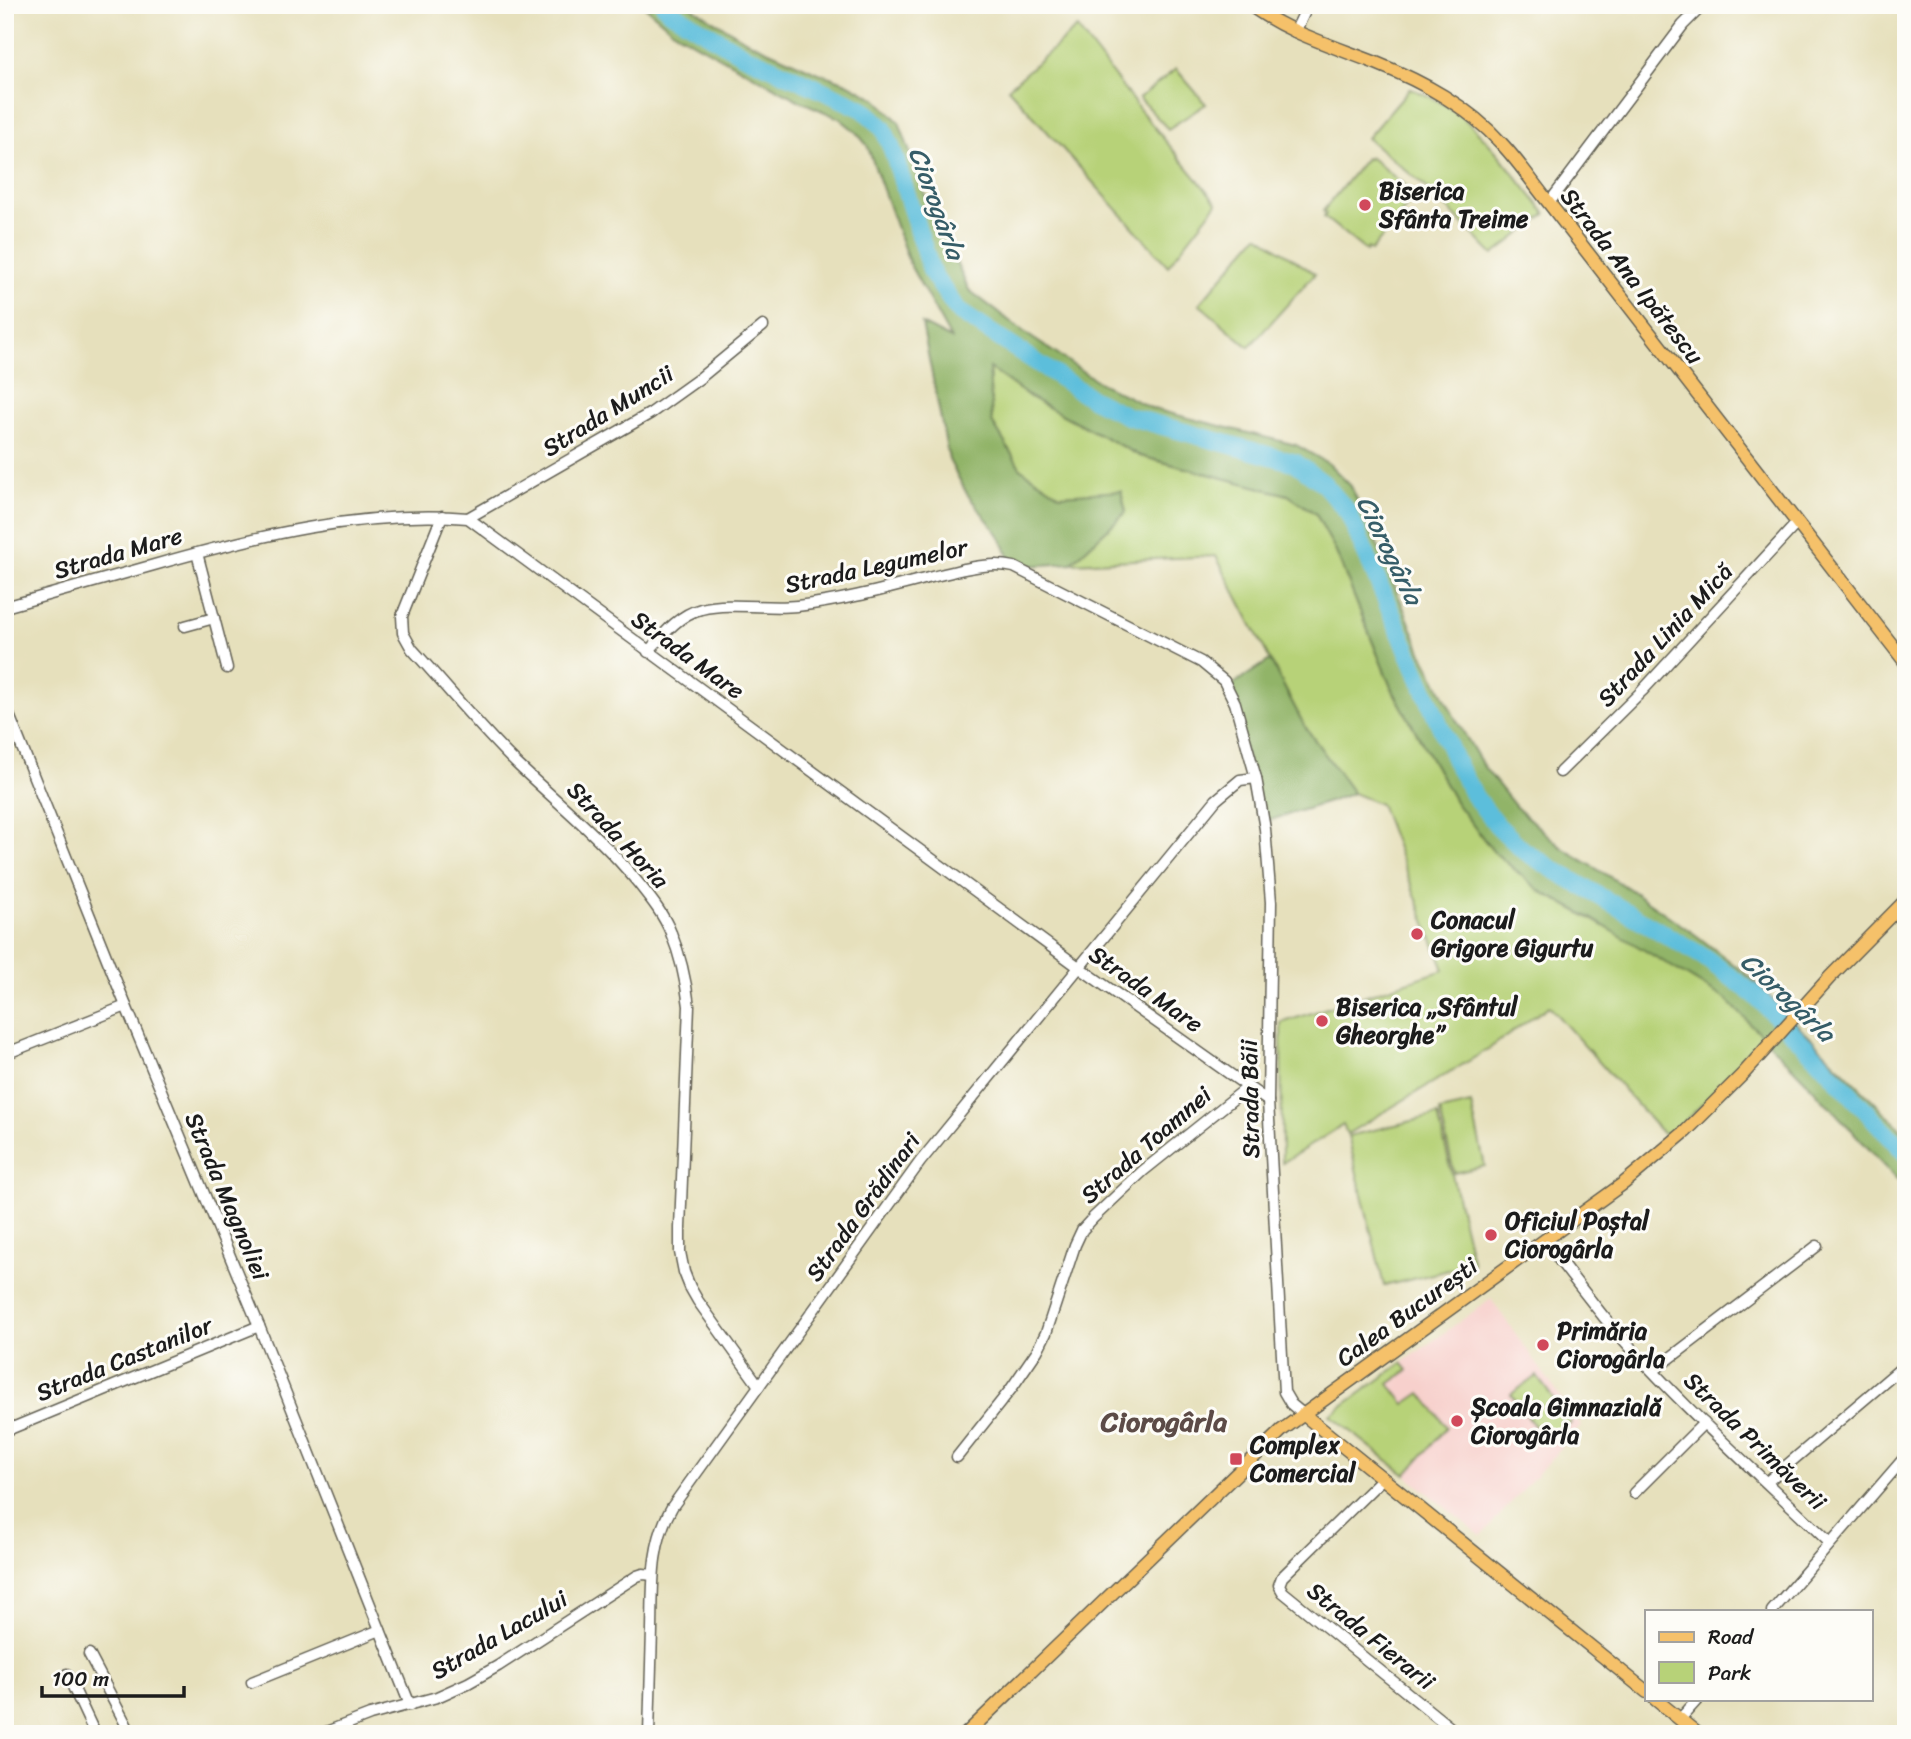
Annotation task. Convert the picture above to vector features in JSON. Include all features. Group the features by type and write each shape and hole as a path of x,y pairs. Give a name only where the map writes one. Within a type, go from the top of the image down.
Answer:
{"main road":[{"name":"Strada Ana Ipătescu","path":"1250,5 1295,32 1378,64 1452,102 1477,120 1502,144 1906,663"},
{"name":"Calea București","path":"966,1734 1257,1452 1303,1414 1665,1151 1722,1095 1810,998 1906,900"},
{"path":"1303,1414 1645,1690"},
{"path":"1657,1700 1698,1734"}],"street":[{"path":"1295,32 1308,5"},
{"path":"1549,203 1683,25 1704,5"},
{"name":"Strada Muncii","path":"468,518 651,413 701,377 763,326"},
{"name":"Strada Mare","path":"5,607 197,553 298,529 348,521 442,516 468,518 1080,968 1268,1101"},
{"name":"Strada Horia","path":"442,516 401,616 403,633 412,649 493,739 584,824 626,868 658,909 670,930 683,971 689,1006 680,1252 684,1272 698,1301 759,1386"},
{"name":"Strada Linia Mică","path":"1560,772 1634,699 1797,523"},
{"path":"197,553 227,668"},
{"name":"Strada Legumelor","path":"648,652 684,615 701,609 819,603 964,569 1002,564"},
{"name":"Strada Băii","path":"1002,564 1014,567 1201,662 1224,681 1235,703 1256,778 1265,830 1271,902 1268,1101 1284,1392 1291,1404 1303,1414"},
{"path":"185,626 214,618"},
{"name":"Strada Magnoliei","path":"5,705 259,1326 410,1705"},
{"name":"Strada Grădinari","path":"649,1734 653,1575 656,1548 664,1520 672,1507 920,1163 1216,800 1240,780 1256,778"},
{"path":"5,1054 126,1006"},
{"name":"Strada Toamnei","path":"957,1457 1011,1389 1037,1351 1046,1333 1082,1230 1143,1171 1248,1087"},
{"name":"Strada Primăverii","path":"1544,1240 1604,1317 1653,1371 1830,1543"},
{"path":"1653,1371 1817,1246"},
{"name":"Strada Castanilor","path":"5,1431 259,1326"},
{"path":"1767,1482 1906,1364"},
{"path":"1634,1493 1704,1423"},
{"path":"1773,1610 1906,1456"},
{"name":"Strada Fierarii","path":"1383,1478 1282,1577 1279,1585 1458,1734"},
{"name":"Strada Lacului","path":"321,1734 358,1719 436,1697 474,1680 638,1576 653,1575"},
{"path":"251,1682 380,1630"},
{"path":"89,1654 131,1734"},
{"path":"67,1675 95,1734"},
{"path":"1680,1719 1697,1700"}],"shaded area":[{"name":"Școala Gimnazială Ciorogârla","path":"1491,1299 1581,1426 1481,1536 1330,1415"}],"green space":[{"path":"643,5 688,5 747,41 847,83 875,98 899,122 930,208 969,290 1028,335 1100,383 1153,409 1296,445 1329,464 1351,486 1421,651 1484,767 1516,807 1561,847 1628,888 1696,935 1751,978 1906,1134 1906,1189 1727,1000 1591,918 1540,891 1493,851 1456,803 1391,687 1336,552 1316,514 1288,495 1140,456 1031,398 989,368 992,422 1021,469 1060,495 1121,491 1126,512 1071,563 1014,567 999,535 967,494 949,460 922,324 951,339 910,265 867,145 839,118 800,101 676,33"},
{"path":"1077,28 1217,203 1168,266 1008,88"},
{"path":"1176,69 1206,104 1168,129 1139,98"},
{"path":"1410,88 1446,105 1470,124 1546,214 1493,255 1433,193 1367,138"},
{"path":"1370,157 1414,193 1414,197 1371,251 1368,248 1366,251 1324,217 1326,214 1323,211 1366,158"},
{"path":"1258,235 1315,274 1249,347 1199,304"},
{"path":"989,367 1031,398 1140,456 1288,495 1316,514 1336,552 1391,687 1456,803 1493,851 1540,891 1613,931 1727,1000 1764,1037 1716,1091 1667,1138 1549,1006 1487,1050 1347,1134 1343,1125 1282,1163 1281,1023 1444,970 1380,804 1353,793 1304,725 1216,556 1071,563 1126,512 1121,492 1060,495 1021,469 992,422"},
{"path":"1270,660 1304,725 1353,793 1264,822 1228,688"},
{"path":"1471,1104 1485,1166 1454,1173 1440,1111"},
{"path":"1438,1115 1473,1264 1384,1286 1348,1136"},
{"path":"1402,1363 1408,1370 1389,1384 1405,1404 1421,1393 1447,1427 1406,1475 1330,1415"},
{"path":"1537,1376 1571,1423 1546,1442 1511,1394"}],"waterway":[{"name":"Ciorogârla","path":"664,5 668,10 742,54 863,109 883,128 932,273 958,311 1091,398 1127,416 1296,463 1323,483 1348,512 1457,765 1475,797 1497,825 1523,850 1704,957 1755,995 1906,1154"}],"place":[{"name":"Biserica Sfânta Treime","path":"1365,205"},
{"name":"Conacul Grigore Gigurtu","path":"1417,934"},
{"name":"Biserica „Sfântul Gheorghe”","path":"1322,1021"},
{"name":"Oficiul Poștal Ciorogârla","path":"1491,1235"},
{"name":"Primăria Ciorogârla","path":"1543,1345"},
{"name":"Școala Gimnazială Ciorogârla","path":"1457,1421"},
{"name":"Complex Comercial","path":"1236,1459"}],"district":[{"name":"Ciorogârla","path":"1164,1421"}]}
